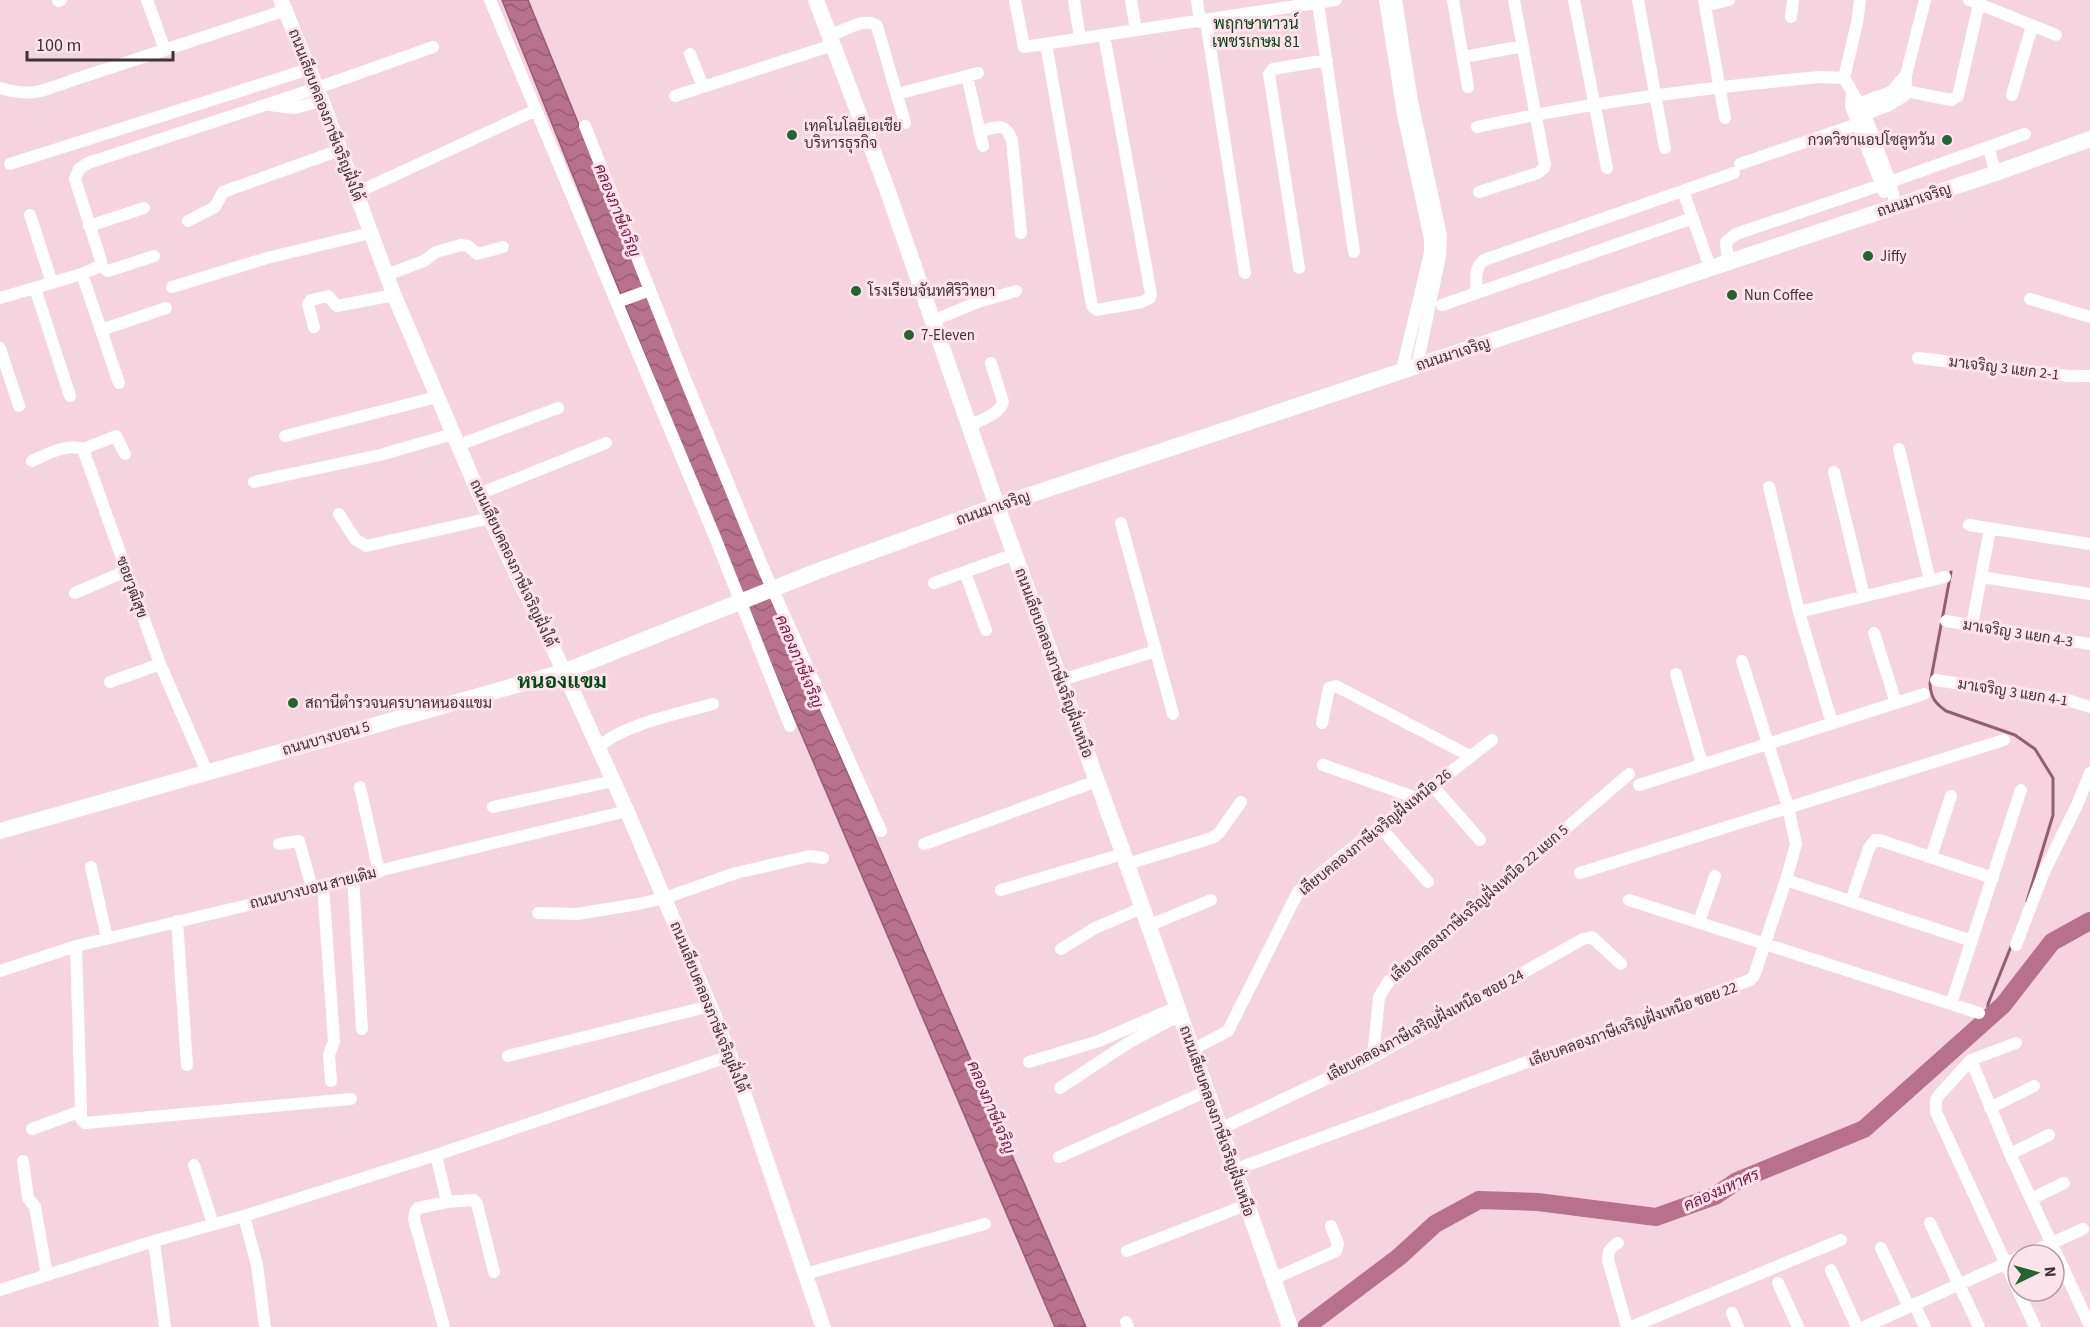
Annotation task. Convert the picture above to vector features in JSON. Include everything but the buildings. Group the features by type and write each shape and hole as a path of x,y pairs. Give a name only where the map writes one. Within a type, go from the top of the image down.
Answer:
{"main road":[{"name":"ถนนเลียบคลองภาษีเจริญฝั่งเหนือ","path":"816,0 1125,859 1289,1327"},
{"name":"ถนนมาเจริญ","path":"818,571 997,506 1996,173 2090,139"},
{"name":"ถนนบางบอน 5","path":"0,831 563,672 818,571"}],"street":[{"path":"147,0 165,50"},
{"path":"490,0 619,301 790,726"},
{"path":"1015,0 1024,47 1336,0"},
{"path":"1074,0 1080,38"},
{"path":"1131,0 1136,30"},
{"path":"1197,0 1203,21 1245,273"},
{"path":"1253,0 1255,13"},
{"path":"1385,0 1390,2 1397,0 1403,114 1441,236 1409,368"},
{"path":"1385,0 1400,59"},
{"path":"1453,0 1468,87"},
{"path":"1479,192 1538,174 1544,168 1514,0"},
{"path":"1574,0 1607,168"},
{"path":"1638,0 1665,148"},
{"path":"1725,118 1705,3 1729,0"},
{"path":"1791,16 1793,0"},
{"path":"1860,0 1844,78 1893,207"},
{"path":"1857,110 1900,99 1906,91 1906,75 1925,0"},
{"path":"1311,2 1327,60 1354,252"},
{"path":"1906,91 1951,100 1958,96 1974,2 2056,35"},
{"path":"0,88 18,93 38,93 165,50 283,5"},
{"name":"ถนนเลียบคลองภาษีเจริญฝั่งใต้","path":"283,5 386,275 437,397 479,494 627,811 710,1006 730,1056 823,1327"},
{"path":"675,96 832,40 867,22 874,23 879,30 905,123"},
{"path":"2012,95 2032,26"},
{"path":"1046,44 1092,306 1097,310 1142,302 1150,298 1151,294 1104,35"},
{"path":"1464,57 1523,46"},
{"path":"100,266 101,261 75,179 79,169 88,163 265,105 319,95 433,47"},
{"path":"690,54 703,87"},
{"path":"1299,268 1269,74 1273,69 1327,60"},
{"path":"10,164 309,69"},
{"path":"897,94 972,75 982,146"},
{"path":"1478,292 1477,268 1484,260 1683,191 1737,169 1891,92 1906,75"},
{"path":"1477,127 1535,114 1656,96 1819,77 1844,78"},
{"path":"356,193 536,110"},
{"path":"585,126 649,290 764,570 881,831"},
{"path":"979,132 998,126 1009,132 1012,140 1021,233"},
{"path":"1728,261 1726,242 1736,234 2025,134"},
{"path":"1988,147 1996,173"},
{"path":"188,221 215,207 222,192 340,150"},
{"path":"1683,191 1710,267"},
{"path":"89,226 144,208"},
{"path":"30,215 52,283"},
{"path":"1442,305 1693,218"},
{"path":"172,286 267,258 370,233"},
{"path":"386,275 424,261 436,252 460,245 468,246 477,254 503,247"},
{"path":"100,266 108,271 154,256"},
{"path":"0,284 2,298 82,274 100,266"},
{"path":"82,274 119,382"},
{"path":"35,288 70,396"},
{"path":"619,301 649,290"},
{"path":"932,321 1016,291"},
{"path":"314,327 308,304 311,300 328,296 337,306 394,295"},
{"path":"2030,299 2090,317"},
{"path":"101,330 166,308"},
{"path":"0,348 19,406"},
{"name":"มาเจริญ 3 แยก 2-1","path":"1918,358 2069,376 2090,376"},
{"path":"969,426 993,414 1003,402 991,363"},
{"path":"285,436 437,397"},
{"path":"254,482 456,440 558,408"},
{"path":"32,461 66,448 79,447 86,450 116,436 125,454"},
{"path":"479,494 606,443"},
{"path":"1899,449 1930,580"},
{"name":"ซอยวุฒิสุข","path":"86,450 85,460 160,664 207,772"},
{"path":"1834,472 1864,596"},
{"path":"1769,487 1799,612 1832,723"},
{"path":"339,514 355,538 366,546 491,518"},
{"path":"1121,524 1173,714"},
{"path":"1969,525 2090,544"},
{"path":"1972,625 1990,529"},
{"path":"934,583 1015,554"},
{"path":"75,594 126,571"},
{"path":"965,572 986,630"},
{"path":"1981,576 2090,594"},
{"path":"1799,612 1945,577"},
{"name":"มาเจริญ 3 แยก 4-3","path":"1946,621 2090,645"},
{"path":"1874,633 1896,703"},
{"path":"1061,680 1156,651"},
{"name":"เลียบคลองภาษีเจริญฝั่งเหนือ ซอย 22","path":"1234,1170 1745,983 1754,976 1796,844 1788,807 1742,661"},
{"path":"110,682 160,664"},
{"path":"1676,674 1702,764"},
{"name":"มาเจริญ 3 แยก 4-1","path":"1936,680 2071,701 2090,707"},
{"path":"1322,723 1329,688 1336,686 1470,756"},
{"path":"1640,785 1924,694"},
{"path":"598,748 611,736 626,730 713,704"},
{"name":"เลียบคลองภาษีเจริญฝั่งเหนือ 26","path":"1192,1050 1228,1031 1295,896 1432,785 1492,740"},
{"path":"1580,873 2004,740"},
{"path":"1323,765 1417,798"},
{"path":"2016,945 2044,872 2078,805 2090,772"},
{"name":"เลียบคลองภาษีเจริญฝั่งเหนือ 22 แยก 5","path":"1373,1057 1379,997 1389,981 1629,774"},
{"path":"493,807 613,781"},
{"path":"924,844 1097,781"},
{"path":"1432,785 1480,840"},
{"path":"360,787 380,872"},
{"path":"1951,1004 2021,790"},
{"path":"1931,857 1951,796"},
{"path":"1000,890 1212,838 1219,833 1241,802"},
{"name":"ถนนบางบอน สายเดิม","path":"0,971 107,938 627,811"},
{"path":"1380,827 1428,882"},
{"path":"1851,901 1869,848 1875,840 1993,878"},
{"path":"279,844 299,841 318,886 334,1041 329,1056 331,1081"},
{"path":"538,913 577,914 665,898 736,873 810,856 823,858"},
{"path":"91,867 107,938"},
{"path":"1699,922 1715,876"},
{"path":"353,878 362,1029"},
{"path":"1786,880 1972,941"},
{"path":"1148,926 1211,900"},
{"path":"1629,900 1979,1013"},
{"path":"1061,949 1095,928 1142,908"},
{"path":"177,921 187,1065"},
{"name":"เลียบคลองภาษีเจริญฝั่งเหนือ ซอย 24","path":"1220,1129 1373,1057 1583,939 1592,937 1621,964"},
{"path":"76,946 81,1119 85,1123 351,1100"},
{"path":"508,1056 710,1006"},
{"path":"1029,1062 1099,1041 1178,1011"},
{"path":"1060,1088 1178,1011"},
{"path":"2016,1042 1971,1060 1939,1095 1936,1100 1936,1112 2035,1327"},
{"path":"0,1290 436,1155 730,1056"},
{"path":"1971,1060 2010,1154 2052,1243 2083,1229"},
{"path":"1990,1108 2034,1086"},
{"path":"1059,1157 1207,1092"},
{"path":"32,1129 81,1111"},
{"path":"2010,1154 2049,1135"},
{"path":"436,1155 447,1202"},
{"path":"23,1161 28,1198 35,1207 46,1275"},
{"path":"194,1165 213,1224"},
{"path":"2031,1199 2064,1184"},
{"path":"444,1327 414,1219 418,1208 447,1202 474,1200 477,1204 494,1272"},
{"path":"1127,1251 1246,1205"},
{"path":"244,1216 256,1265 265,1327"},
{"path":"1930,1223 1979,1327"},
{"path":"805,1274 985,1224"},
{"path":"1273,1279 1336,1251 1338,1244 1331,1226"},
{"path":"1618,1243 1610,1248 1608,1260 1629,1327 1841,1240"},
{"path":"154,1241 165,1327"},
{"path":"1881,1248 1911,1306 1925,1327"},
{"path":"1831,1270 1865,1327 2005,1263"},
{"path":"2066,1274 2090,1326"},
{"path":"1778,1283 1798,1327"},
{"path":"1732,1313 1738,1327"}],"water":[{"path":"502,0 528,0 772,598 1086,1327 1055,1327 747,607"}],"waterway":[{"path":"1951,572 1930,684 1931,693 1936,703 1946,711 2015,735 2035,749 2053,778 2053,815 2027,901"},
{"name":"คลองมหาศร","path":"1306,1327 1399,1257 1435,1224 1479,1200 1538,1202 1656,1217 1715,1196 1737,1181 1864,1129 2003,1005 2052,942 2090,921"},
{"path":"1987,1018 1988,1004 2012,944"}],"place":[{"name":"เทคโนโลยีเอเชีย บริหารธุรกิจ","path":"792,135"},
{"name":"กวดวิชาแอปโซลูทวัน","path":"1947,140"},
{"name":"Jiffy","path":"1868,256"},
{"name":"โรงเรียนจันทศิริวิทยา","path":"856,291"},
{"name":"Nun Coffee","path":"1732,295"},
{"name":"7-Eleven","path":"909,335"},
{"name":"สถานีตำรวจนครบาลหนองแขม","path":"293,703"}],"district":[{"name":"พฤกษาทาวน์ เพชรเกษม 81","path":"1256,32"},
{"name":"หนองแขม","path":"562,681"}],"water label":[{"name":"คลองภาษีเจริญ","path":"618,210"},
{"name":"คลองภาษีเจริญ","path":"800,661"},
{"name":"คลองภาษีเจริญ","path":"992,1107"}]}
